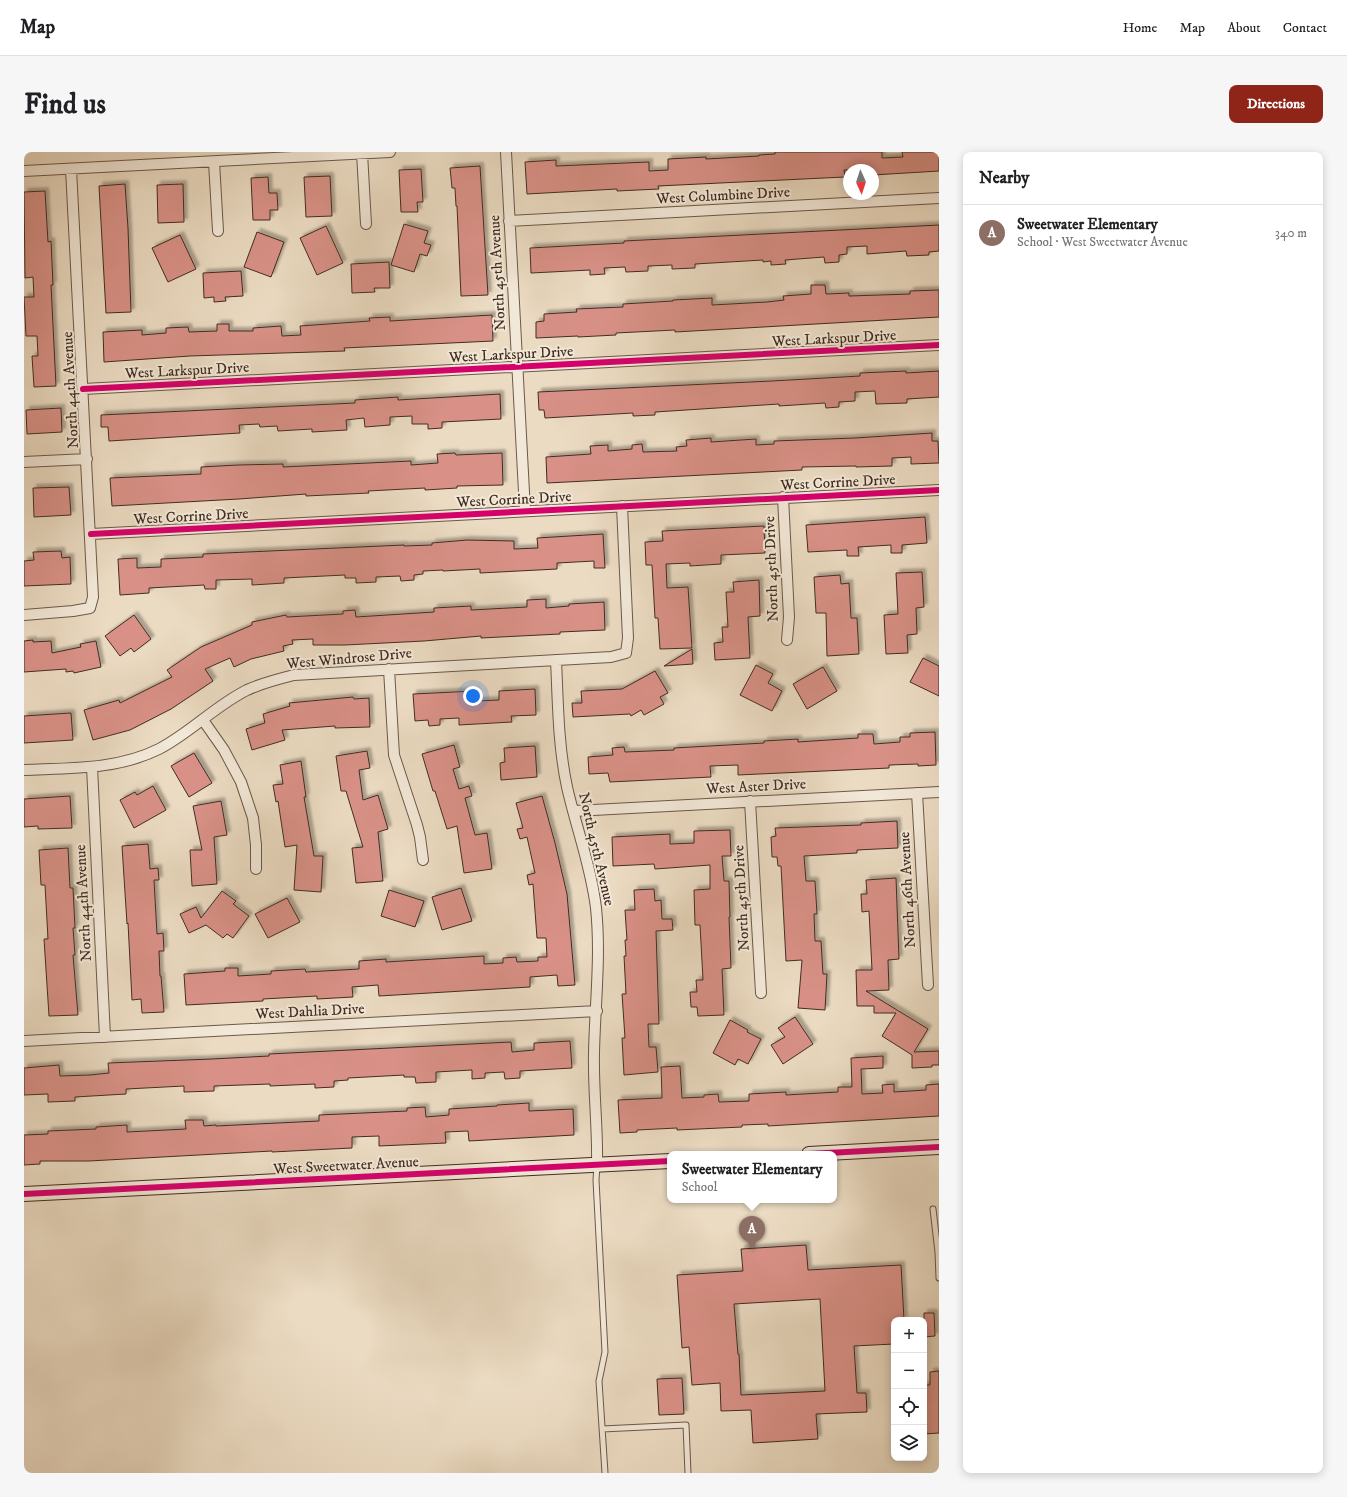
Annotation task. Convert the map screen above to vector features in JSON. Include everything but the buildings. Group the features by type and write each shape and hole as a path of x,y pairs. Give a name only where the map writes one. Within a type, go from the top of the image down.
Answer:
{"street":[{"path":"24,171 390,152"},
{"name":"North 45th Avenue","path":"506,152 525,511"},
{"path":"362,154 366,224"},
{"path":"214,162 218,231"},
{"name":"North 44th Avenue","path":"24,615 90,608 93,597 84,389 71,169"},
{"name":"West Columbine Drive","path":"509,221 939,198"},
{"name":"West Larkspur Drive","path":"84,389 939,345"},
{"path":"24,462 87,459"},
{"name":"West Corrine Drive","path":"91,534 939,490"},
{"name":"North 45th Drive","path":"783,498 788,640"},
{"name":"West Windrose Drive","path":"24,770 92,767 119,763 158,749 247,691 286,677 388,669 611,657 626,654 628,638 622,506"},
{"name":"North 45th Avenue","path":"556,660 560,744 567,786 586,859 596,906 599,942 594,1059 598,1142 597,1165"},
{"path":"388,669 394,755 419,831 423,860"},
{"path":"203,720 224,750 241,782 253,818 256,845 256,869"},
{"name":"North 44th Avenue","path":"92,767 105,1037"},
{"name":"West Aster Drive","path":"574,811 939,792"},
{"name":"North 46th Avenue","path":"917,793 928,985"},
{"name":"North 45th Drive","path":"750,801 761,993"},
{"name":"West Dahlia Drive","path":"24,1041 597,1010"},
{"path":"837,1153 939,1147"},
{"name":"West Sweetwater Avenue","path":"24,1194 667,1161"}],"lane":[{"path":"597,1165 596,1180 605,1352 599,1381 605,1473"},
{"path":"933,1209 938,1252 939,1278"},
{"path":"602,1429 686,1425 688,1473"}],"cycle path":[{"path":"83,389 939,345"},
{"path":"91,534 939,490"},
{"path":"837,1152 939,1147"},
{"path":"24,1194 667,1161"}],"place":[{"name":"Sweetwater Elementary","path":"752,1249"}]}
